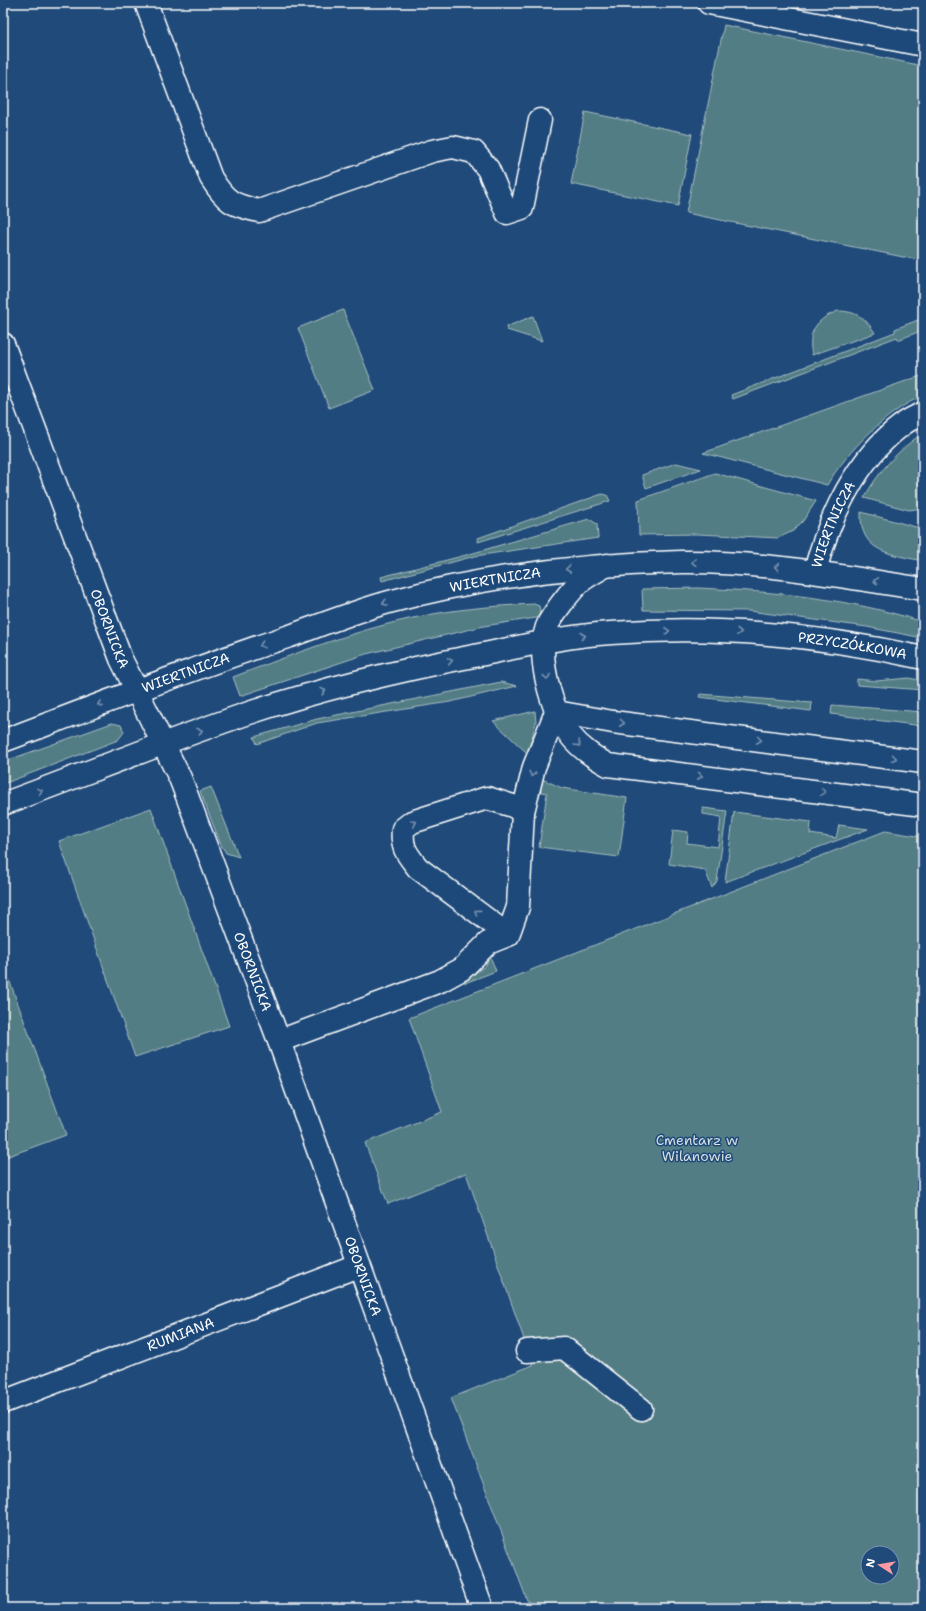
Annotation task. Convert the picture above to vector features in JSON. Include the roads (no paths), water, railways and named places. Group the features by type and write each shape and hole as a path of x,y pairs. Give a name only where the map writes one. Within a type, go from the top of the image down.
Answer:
{"street":[{"path":"146,3 211,178 222,196 239,207 259,211 432,151 453,147 474,152 488,169 507,213 522,208 540,120"},
{"path":"709,3 923,45"},
{"name":"OBORNICKA","path":"3,344 121,659 180,778 279,1041 358,1266 482,1608"},
{"name":"WIERTNICZA","path":"3,741 238,653 387,602 476,582 529,573 607,565 691,562 772,566 816,571 821,548 831,522 861,467 878,447 902,425 923,413"},
{"path":"607,565 581,582 559,608 549,623 544,642 543,659 548,685 556,712 570,735 586,752 608,765 923,805"},
{"path":"816,571 920,589"},
{"name":"PRZYCZÓŁKOWA","path":"544,642 575,637 633,632 700,630 780,635 833,642 923,658"},
{"path":"3,804 247,714 327,690 414,668 544,642"},
{"path":"556,712 613,722 923,762"},
{"path":"279,1041 440,981 462,969 488,943 508,935 518,907 523,812 534,767 556,712"},
{"path":"508,935 418,868 407,855 402,842 403,829 412,822 487,798 513,806 523,812"},
{"name":"RUMIANA","path":"3,1402 358,1266"},
{"path":"527,1351 564,1348 641,1409"}],"park label":[{"name":"Cmentarz w Wilanowie","path":"697,1148"}]}
